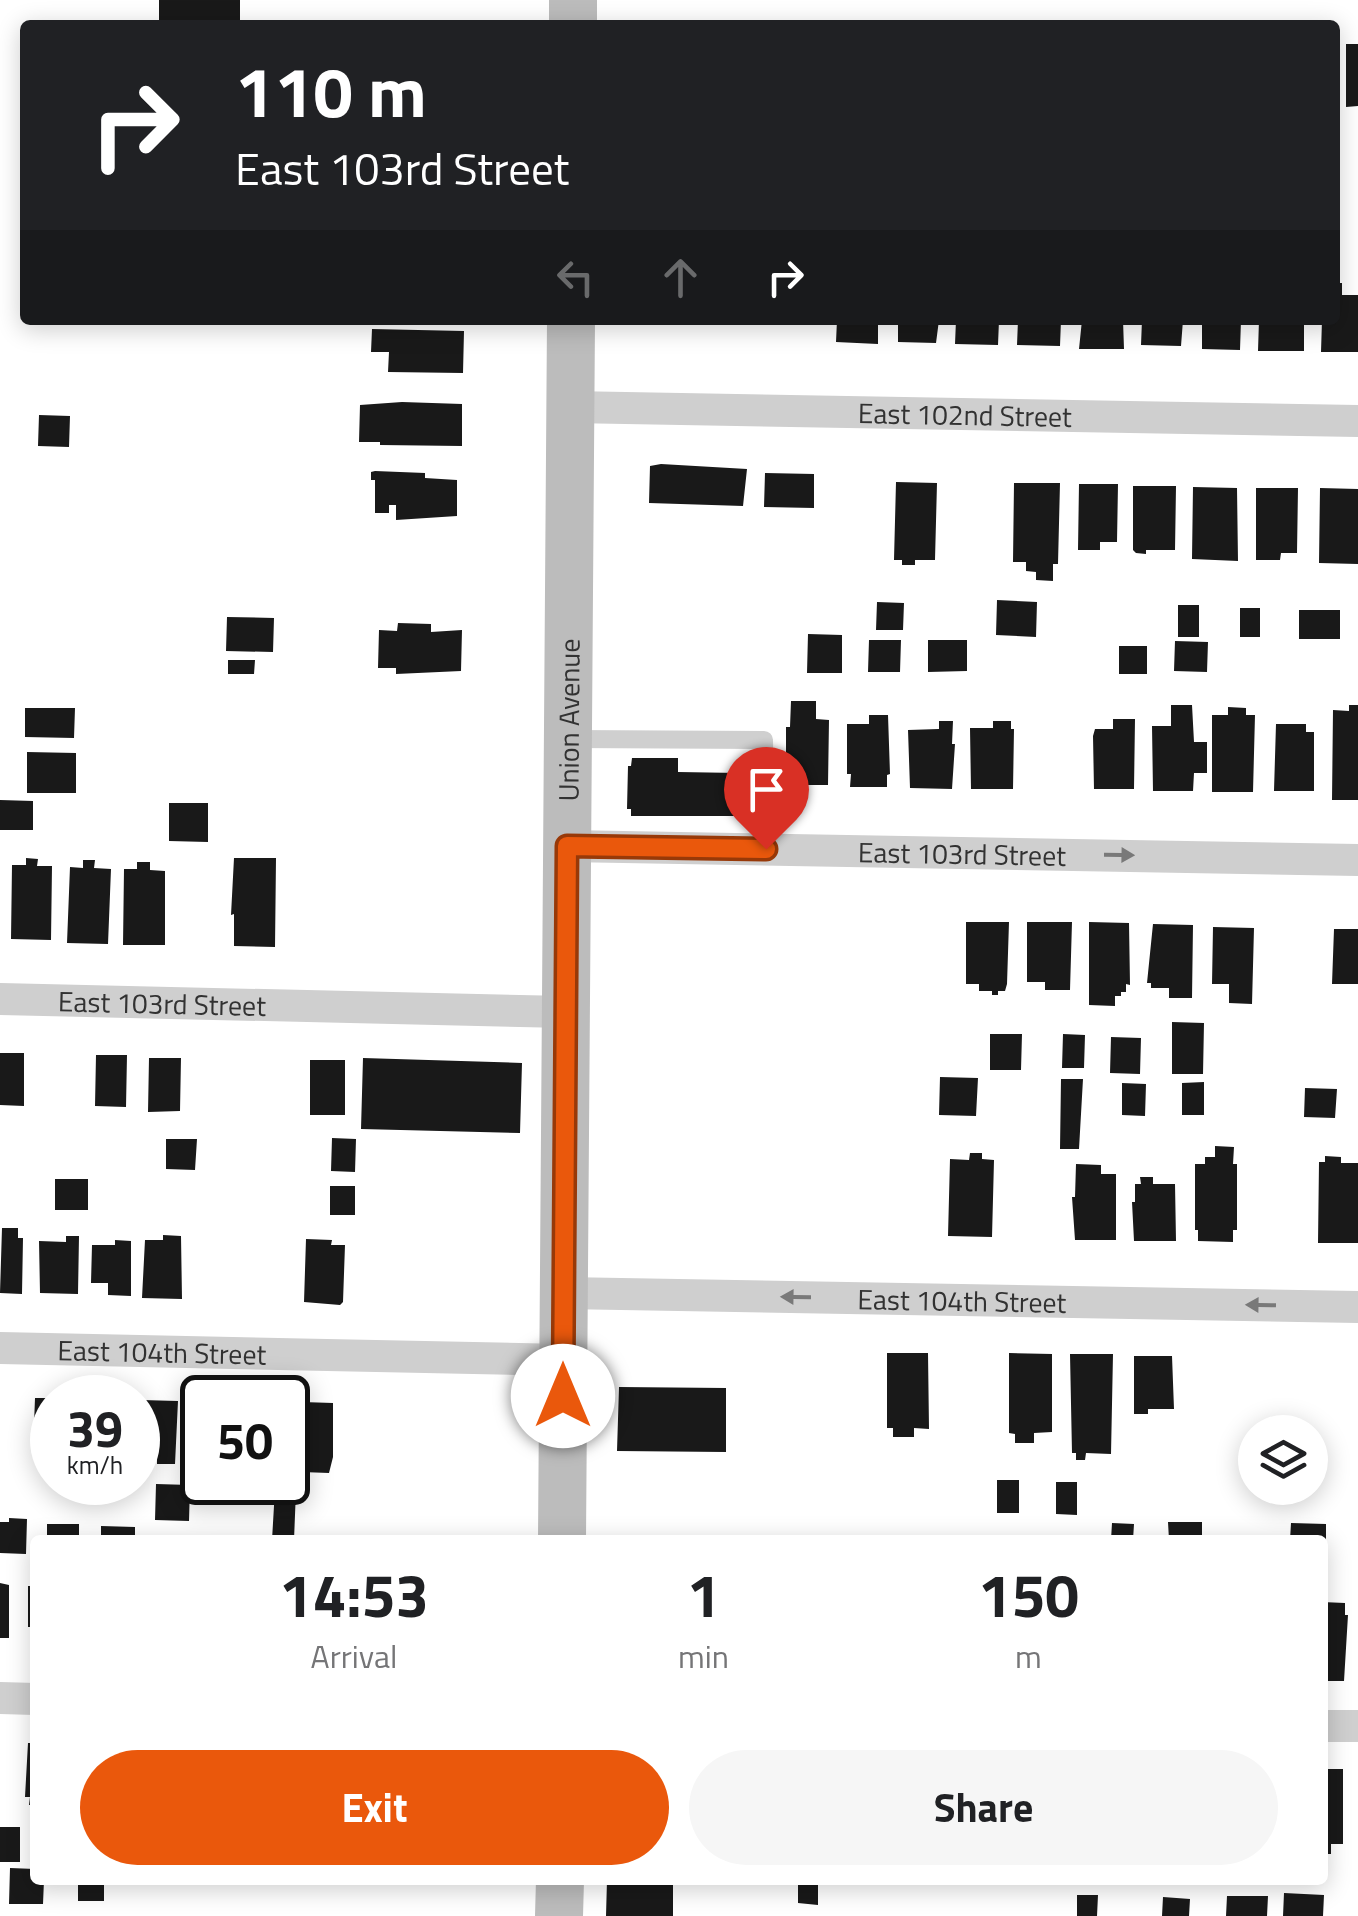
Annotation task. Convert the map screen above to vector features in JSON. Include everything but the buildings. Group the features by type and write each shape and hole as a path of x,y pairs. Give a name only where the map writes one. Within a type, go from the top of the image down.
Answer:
{"main road":[{"name":"Union Avenue","path":"562,1535 571,325"},
{"path":"560,1885 560,1916"}],"street":[{"name":"East 102nd Street","path":"570,407 1358,421"},
{"name":"East 103rd Street","path":"567,846 1358,860"},
{"name":"East 103rd Street","path":"0,999 566,1012"},
{"name":"East 104th Street","path":"564,1293 1358,1307"},
{"name":"East 104th Street","path":"0,1348 564,1360"},
{"path":"0,1698 30,1699"},
{"path":"1328,1726 1358,1726"}],"lane":[{"path":"568,739 764,740 766,849"}],"route":[{"path":"563,1396 567,846 766,849"}]}
